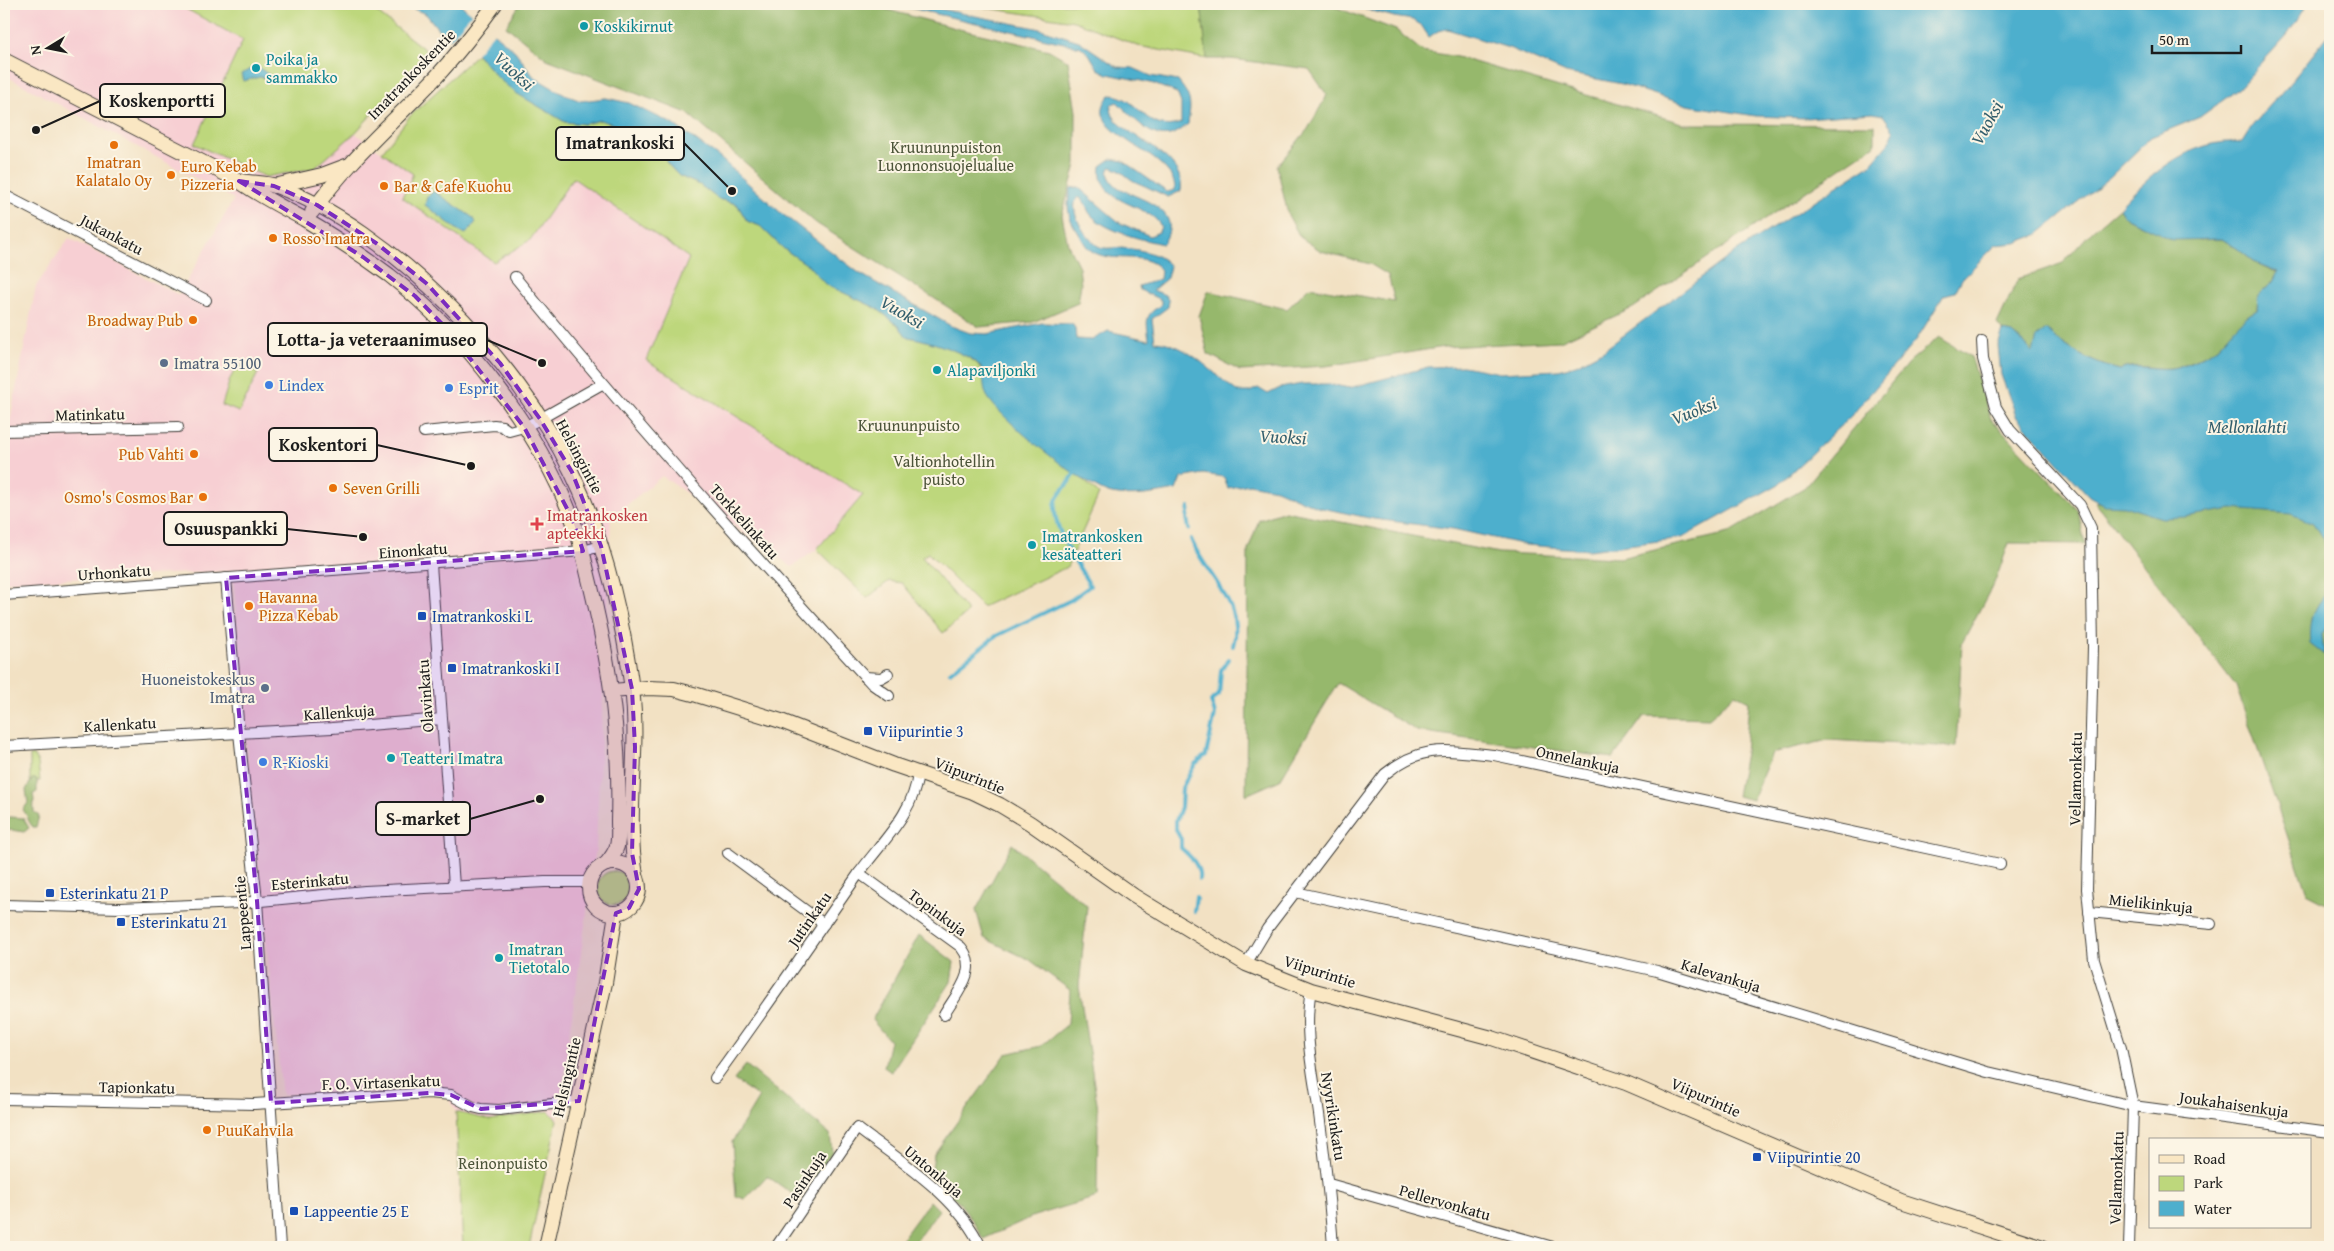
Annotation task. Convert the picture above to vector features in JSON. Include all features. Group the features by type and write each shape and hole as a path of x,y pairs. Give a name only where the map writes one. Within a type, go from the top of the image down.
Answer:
{"main road":[{"name":"Imatrankoskentie","path":"306,220 348,165 436,77 466,44 495,4"},
{"path":"4,60 239,181 274,186"},
{"name":"Imatrankoskentie","path":"274,186 322,175 348,165"},
{"name":"Helsingintie","path":"239,181 262,198 306,220 363,257 415,296 468,352 510,405 547,465 570,512 583,551 603,636 612,691 617,748 617,844 614,854 606,864"},
{"name":"Helsingintie","path":"274,186 317,205 376,243 438,295 500,363 540,419 572,472 601,546 632,689 635,747 632,836 636,875"},
{"name":"Viipurintie","path":"612,691 674,689 697,695 781,721 973,792 1000,805 1134,896 1246,964 1311,990 1492,1038 1626,1083 1901,1201 2043,1247"},
{"path":"620,863 632,870 636,875 639,882 638,896 629,908 616,913 604,912 594,905 589,894 589,882 597,869 606,864 620,863"},
{"name":"Helsingintie","path":"546,1247 605,983 616,913"}],"street":[{"name":"Jukankatu","path":"4,195 206,300"},
{"name":"Torkkelinkatu","path":"515,277 602,384 865,677 889,696"},
{"name":"Vellamonkatu","path":"1982,341 1983,359 1996,407 2010,430 2080,505 2091,528 2093,647 2087,889 2094,960 2121,1048 2133,1106 2129,1247"},
{"path":"424,432 494,426 502,426 509,431 524,427 602,384"},
{"name":"Matinkatu","path":"4,431 178,427"},
{"name":"Einonkatu","path":"226,578 431,564 583,551 601,546"},
{"name":"Olavinkatu","path":"431,564 454,886"},
{"name":"Urhonkatu","path":"4,595 226,578"},
{"name":"Lappeentie","path":"226,578 239,733 257,902 280,1247"},
{"path":"865,677 881,678 888,674"},
{"name":"Kallenkuja","path":"239,733 442,719"},
{"name":"Kallenkatu","path":"4,746 239,733"},
{"name":"Onnelankuja","path":"1246,964 1257,945 1295,892 1385,774 1402,760 1421,753 1441,750 1494,755 2000,864"},
{"name":"Jutinkatu","path":"715,1078 859,873 899,822 914,794 918,773"},
{"path":"728,852 824,924"},
{"name":"Topinkuja","path":"859,873 961,947 968,955 968,975 944,1014"},
{"name":"Esterinkatu","path":"4,904 120,908 257,902 454,886 589,882"},
{"name":"Kalevankuja","path":"1295,892 1657,971 1988,1072 2133,1106"},
{"name":"Mielikinkuja","path":"2089,912 2210,924"},
{"name":"Nyyrikinkatu","path":"1311,990 1306,1013 1309,1056 1329,1184 1333,1247"},
{"name":"F. O. Virtasenkatu","path":"270,1103 429,1093 451,1095 473,1107 490,1109 579,1101"},
{"name":"Tapionkatu","path":"4,1099 270,1103"},
{"name":"Joukahaisenkuja","path":"2133,1106 2330,1132"},
{"name":"Pasinkuja","path":"776,1247 857,1128"},
{"name":"Untonkuja","path":"857,1128 956,1208 975,1234 981,1247"},
{"name":"Pellervonkatu","path":"1329,1184 1553,1247"}],"highlighted area":[{"path":"239,181 274,186 317,205 376,243 426,283 500,363 540,419 572,472 601,546 632,689 635,747 632,853 639,889 629,908 616,913 579,1101 481,1109 451,1095 429,1093 271,1103 257,901 226,578 583,551 572,518 524,427 446,328 415,296 363,257"}],"shaded area":[{"path":"4,4 174,4 243,40 231,161 266,177 315,168 355,133 413,174 402,197 494,262 530,240 573,178 689,258 646,361 864,495 817,549 792,567 662,476 611,518 596,848 557,1120 549,1111 490,1120 456,1112 440,1084 282,1095 246,743 233,571 4,582 4,432 9,426 36,286 69,238 179,295 234,199 8,77 4,84"}],"green space":[{"path":"177,4 366,4 428,52 355,133 315,168 266,177 194,144 243,40"},
{"name":"Kruununpuiston Luonnonsuojelualue","path":"520,4 866,4 959,29 1049,50 1068,61 1076,112 1076,165 1062,215 1068,245 1079,267 1081,284 1078,303 1033,322 979,327 816,223 687,113 547,59 506,26"},
{"path":"960,4 1201,4 1207,59 1138,46 1074,21"},
{"path":"1201,4 1327,4 1396,30 1422,51 1457,57 1685,124 1875,125 1875,145 1633,308 1560,341 1444,347 1326,366 1240,371 1208,354 1199,316 1208,291 1287,309 1309,287 1395,302 1388,275 1370,264 1321,251 1300,237 1288,215 1277,166 1308,129 1327,95 1309,69 1231,59 1207,59"},
{"name":"Valtionhotellin puisto","path":"477,54 499,79 565,122 584,124 600,120 629,129 662,151 667,163 679,176 700,185 718,199 737,204 747,221 760,226 784,249 810,266 826,284 876,308 898,325 907,337 946,347 974,361 980,367 983,377 1074,472 1099,494 1067,567 982,607 928,553 922,557 968,612 943,633 902,583 889,581 867,598 817,549 863,495 646,360 689,258 573,178 530,240 494,262 402,197 413,174 382,152 410,116"},
{"path":"2119,208 2125,217 2146,227 2200,240 2222,239 2254,262 2278,273 2273,282 2258,296 2257,310 2238,324 2212,351 2177,367 2133,366 2120,370 2100,364 2081,355 2046,330 2033,352 2013,333 2003,331 1997,324 2018,279 2063,263 2092,231"},
{"path":"1939,337 1971,357 1991,419 2078,510 2085,544 2009,543 1996,579 1962,643 1956,747 1828,740 1772,753 1752,800 1737,796 1745,753 1749,701 1735,694 1709,718 1644,716 1613,758 1417,731 1338,683 1280,780 1246,795 1248,550 1259,520 1285,511 1499,553 1620,558 1729,533 1805,487 1909,362"},
{"path":"238,364 258,373 239,412 222,405 230,379"},
{"path":"2095,502 2284,502 2330,531 2330,905 2307,893 2236,686"},
{"path":"33,755 38,763 40,781 30,781 30,756"},
{"path":"32,779 37,779 37,792 33,794 34,812 39,816 36,827 31,825 23,810 28,803 26,790"},
{"path":"4,818 23,818 29,828 24,832 11,830 4,832"},
{"path":"1012,844 1087,906 1079,987 1098,1110 1097,1197 1034,1216 983,1239 961,1204 931,1176 934,1154 1006,1054 1041,1046 1068,1024 1070,990 1030,960 984,938 976,910"},
{"path":"614,871 621,872 626,876 630,881 630,895 626,900 621,904 614,905 607,904 602,900 598,895 597,888 598,881 602,876 607,872"},
{"path":"919,935 954,962 951,982 891,1072 884,1067 890,1041 872,1020"},
{"path":"746,1065 830,1134 832,1152 800,1199 767,1176 745,1199 736,1196 732,1142 759,1097 734,1080"},
{"name":"Reinonpuisto","path":"549,1111 557,1120 529,1247 463,1247 456,1112 490,1120"},
{"path":"930,1201 939,1210 911,1247 896,1247"}],"water":[{"name":"Vuoksi","path":"401,4 460,4 515,51 534,77 563,94 581,101 606,98 629,103 673,124 720,158 781,213 859,273 951,326 970,333 987,334 1042,323 1072,324 1075,328 1076,339 1092,340 1108,331 1149,340 1149,316 1151,312 1161,305 1161,300 1140,290 1139,286 1160,279 1161,270 1145,260 1105,256 1088,248 1072,221 1068,211 1068,200 1071,188 1078,187 1120,223 1150,236 1159,232 1161,226 1154,218 1114,196 1106,188 1101,179 1101,166 1111,159 1123,161 1167,192 1175,190 1171,176 1161,164 1116,132 1106,121 1103,109 1110,95 1120,97 1151,120 1169,126 1181,123 1181,103 1177,93 1151,83 1108,74 1098,69 1089,54 1081,47 893,4 915,4 1041,29 1079,41 1117,67 1133,68 1151,76 1178,81 1188,97 1190,111 1188,124 1178,132 1159,135 1142,126 1117,102 1112,104 1112,114 1119,123 1159,152 1171,163 1179,176 1181,191 1168,197 1134,181 1114,168 1110,167 1108,173 1112,181 1119,188 1157,207 1165,214 1169,222 1169,232 1163,244 1125,234 1105,226 1091,215 1083,201 1078,197 1075,202 1076,216 1083,230 1098,246 1103,248 1140,250 1160,257 1170,266 1167,278 1153,290 1165,295 1169,301 1168,307 1152,319 1155,341 1168,343 1190,353 1238,392 1249,392 1258,388 1268,394 1280,388 1302,384 1329,384 1349,388 1428,367 1463,366 1500,373 1559,370 1576,365 1604,350 1734,253 1870,165 1888,144 1894,131 1883,115 1873,113 1805,118 1756,116 1687,105 1622,84 1566,73 1509,48 1447,29 1438,31 1429,37 1421,25 1413,20 1394,17 1348,4 2307,4 2288,34 2237,90 2200,117 2151,137 2111,176 2037,235 2016,243 1996,245 1962,279 1955,292 1944,295 1917,339 1852,415 1779,484 1682,538 1589,550 1526,545 1453,529 1374,519 1317,507 1276,489 1249,484 1228,488 1224,477 1203,474 1181,478 1176,490 1160,493 1128,496 1100,490 1045,452 1008,420 987,396 984,389 982,369 975,361 946,347 907,337 898,325 876,308 825,284 809,266 784,249 760,226 747,221 737,204 718,199 700,185 679,176 667,163 662,151 629,129 600,120 584,124 565,122 516,93 499,79 477,54 442,34 426,14"},
{"name":"Mellonlahti","path":"2330,33 2330,548 2313,523 2291,514 2232,509 2184,517 2162,518 2124,506 2105,505 2089,496 2017,418 2001,375 1998,345 2003,331 2013,333 2033,352 2037,337 2046,330 2081,355 2100,364 2120,370 2133,367 2177,367 2204,356 2218,346 2243,319 2257,310 2258,296 2273,282 2278,272 2254,262 2222,239 2173,240 2125,217 2119,208 2145,182 2174,160 2206,146 2224,142 2242,142 2252,126"},
{"path":"257,66 269,75 267,78 260,77 243,81 241,74"},
{"path":"434,191 472,217 476,222 466,234 459,231 425,205 427,197"},
{"path":"2330,592 2330,678 2326,645 2328,625 2322,634 2324,655 2310,644 2310,637 2312,615 2315,608 2324,596"}],"pier":[{"path":"473,12 495,31 475,55 449,41"}],"waterway":[{"path":"950,672 996,636 1071,600 1090,586 1066,545 1055,511 1056,501 1076,469"},
{"path":"1189,507 1187,518 1189,529"},
{"path":"1191,539 1229,604 1234,617 1233,646"},
{"path":"1199,879 1197,866 1181,848 1181,839 1176,830 1176,821 1181,807 1182,788 1195,764 1206,755 1215,714 1211,701 1219,695 1221,670 1229,659"},
{"path":"1194,912 1196,897"}],"place":[{"name":"Koskikirnut","path":"584,26"},
{"name":"Poika ja sammakko","path":"256,68"},
{"name":"Koskenportti","path":"36,130"},
{"name":"Imatran Kalatalo Oy","path":"114,145"},
{"name":"Euro Kebab Pizzeria","path":"171,175"},
{"name":"Bar & Cafe Kuohu","path":"384,186"},
{"name":"Imatrankoski","path":"732,191"},
{"name":"Rosso Imatra","path":"273,238"},
{"name":"Broadway Pub","path":"193,320"},
{"name":"Imatra 55100","path":"164,363"},
{"name":"Lotta- ja veteraanimuseo","path":"542,363"},
{"name":"Alapaviljonki","path":"937,370"},
{"name":"Lindex","path":"269,385"},
{"name":"Esprit","path":"449,388"},
{"name":"Pub Vahti","path":"194,454"},
{"name":"Koskentori","path":"471,466"},
{"name":"Seven Grilli","path":"333,488"},
{"name":"Osmo's Cosmos Bar","path":"203,497"},
{"name":"Imatrankosken apteekki","path":"537,524"},
{"name":"Osuuspankki","path":"363,537"},
{"name":"Imatrankosken kesäteatteri","path":"1032,545"},
{"name":"Havanna Pizza Kebab","path":"249,606"},
{"name":"Imatrankoski L","path":"422,616"},
{"name":"Imatrankoski I","path":"452,668"},
{"name":"Huoneistokeskus Imatra","path":"265,688"},
{"name":"Viipurintie 3","path":"868,731"},
{"name":"Teatteri Imatra","path":"391,758"},
{"name":"R-Kioski","path":"263,762"},
{"name":"S-market","path":"540,799"},
{"name":"Esterinkatu 21 P","path":"50,893"},
{"name":"Esterinkatu 21","path":"121,922"},
{"name":"Imatran Tietotalo","path":"499,958"},
{"name":"PuuKahvila","path":"207,1130"},
{"name":"Viipurintie 20","path":"1757,1157"},
{"name":"Lappeentie 25 E","path":"294,1211"}],"park label":[{"name":"Kruununpuisto","path":"909,425"}]}
